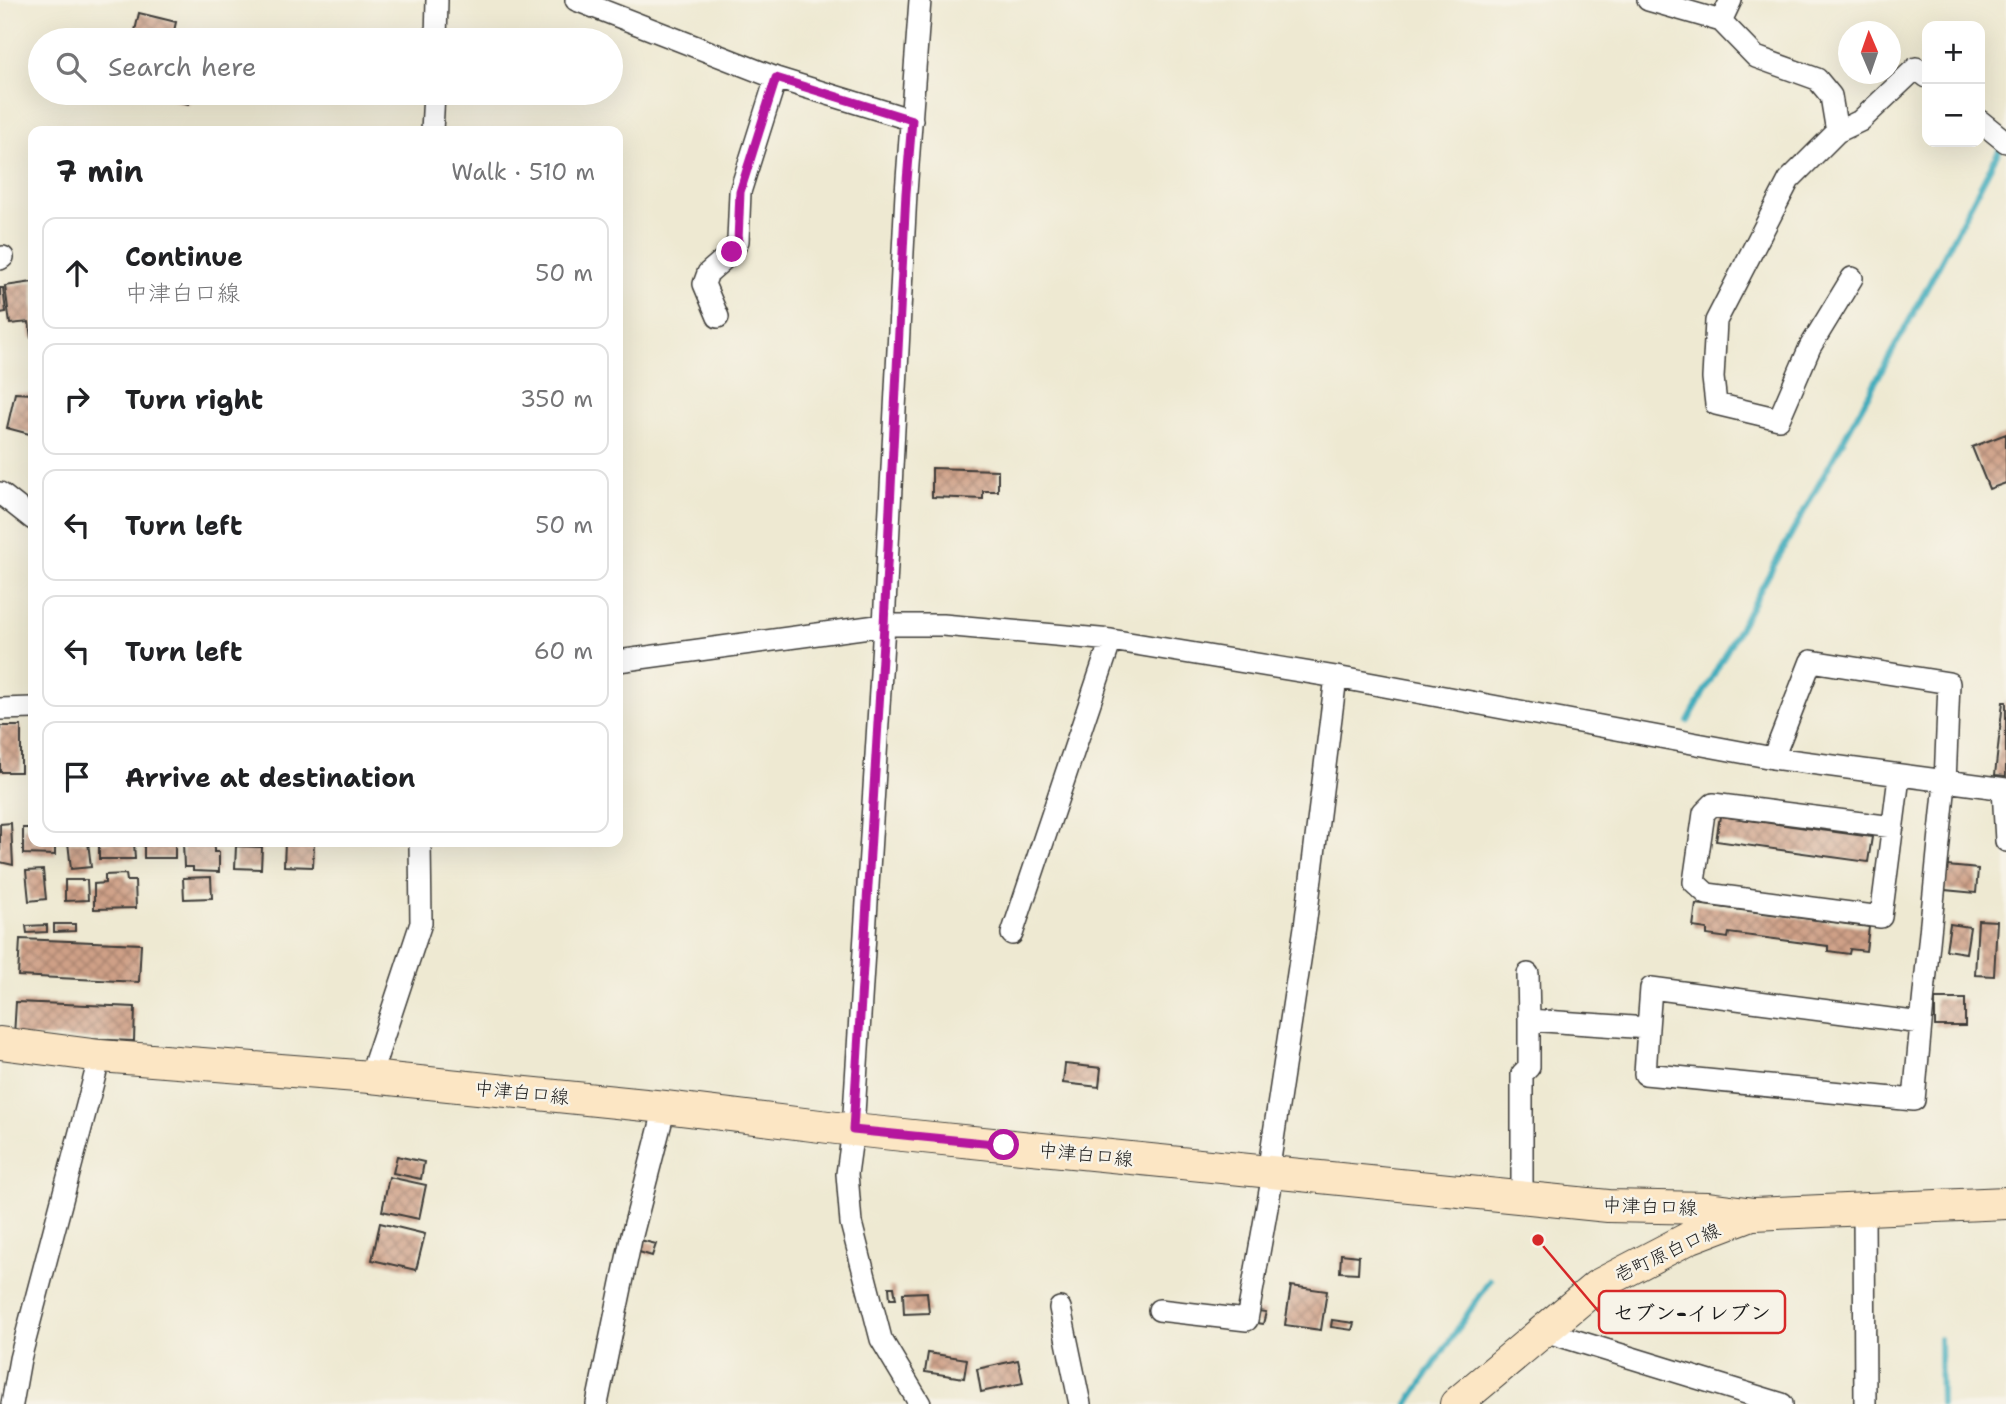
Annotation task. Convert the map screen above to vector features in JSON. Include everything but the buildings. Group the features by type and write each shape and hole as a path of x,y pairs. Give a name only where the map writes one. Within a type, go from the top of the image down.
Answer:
{"main road":[{"name":"中津白口線","path":"0,1043 100,1056 370,1077 665,1107 853,1130 1608,1206 1665,1207 1754,1214 2006,1203"},
{"path":"1665,1207 1670,1247"},
{"name":"壱町原白口線","path":"1456,1404 1597,1286 1670,1247 1754,1214"}],"street":[{"path":"436,28 437,0"},
{"path":"576,0 776,78 912,120"},
{"path":"920,0 906,193 884,625 853,1130 847,1174 850,1223 881,1339 920,1404"},
{"path":"1648,0 1721,21 1756,57 1817,79 1831,96 1837,132"},
{"path":"1721,21 1731,0"},
{"path":"1852,278 1810,347 1779,419 1716,404 1713,378 1716,321 1789,180 1837,132 1860,121 1907,74 1916,68 1922,73"},
{"path":"718,317 705,284 708,273 732,252 738,241 740,192 776,78"},
{"path":"432,126 434,105"},
{"path":"1985,125 2006,142"},
{"path":"0,493 28,515"},
{"path":"623,660 884,625 943,625 1111,640 1336,677 1773,758 1899,777 2005,789 2006,841"},
{"path":"1012,933 1111,640"},
{"path":"1773,758 1811,661 1949,683 1945,783 1914,1100 1645,1074 1651,988 1921,1023"},
{"path":"1159,1310 1247,1320 1305,927 1336,677"},
{"path":"0,709 28,708"},
{"path":"1893,827 1713,804 1704,813 1694,882 1707,894 1881,917 1893,827 1899,777"},
{"path":"370,1077 421,923 420,847"},
{"path":"1522,1197 1522,1074 1529,1066 1528,974"},
{"path":"1529,1020 1648,1028"},
{"path":"12,1404 20,1359 100,1056"},
{"path":"597,1404 631,1238 665,1107"},
{"path":"1864,1209 1865,1404"},
{"path":"1060,1308 1080,1404"},
{"path":"1544,1331 1782,1404"}],"waterway":[{"path":"1688,721 1919,303 2002,145"},
{"path":"1408,1404 1490,1280"},
{"path":"1940,1339 1941,1404"}],"place":[{"name":"セブン-イレブン","path":"1538,1240"}],"route":[{"path":"732,252 738,241 740,192 776,78 912,120 853,1130 1004,1145"}]}
